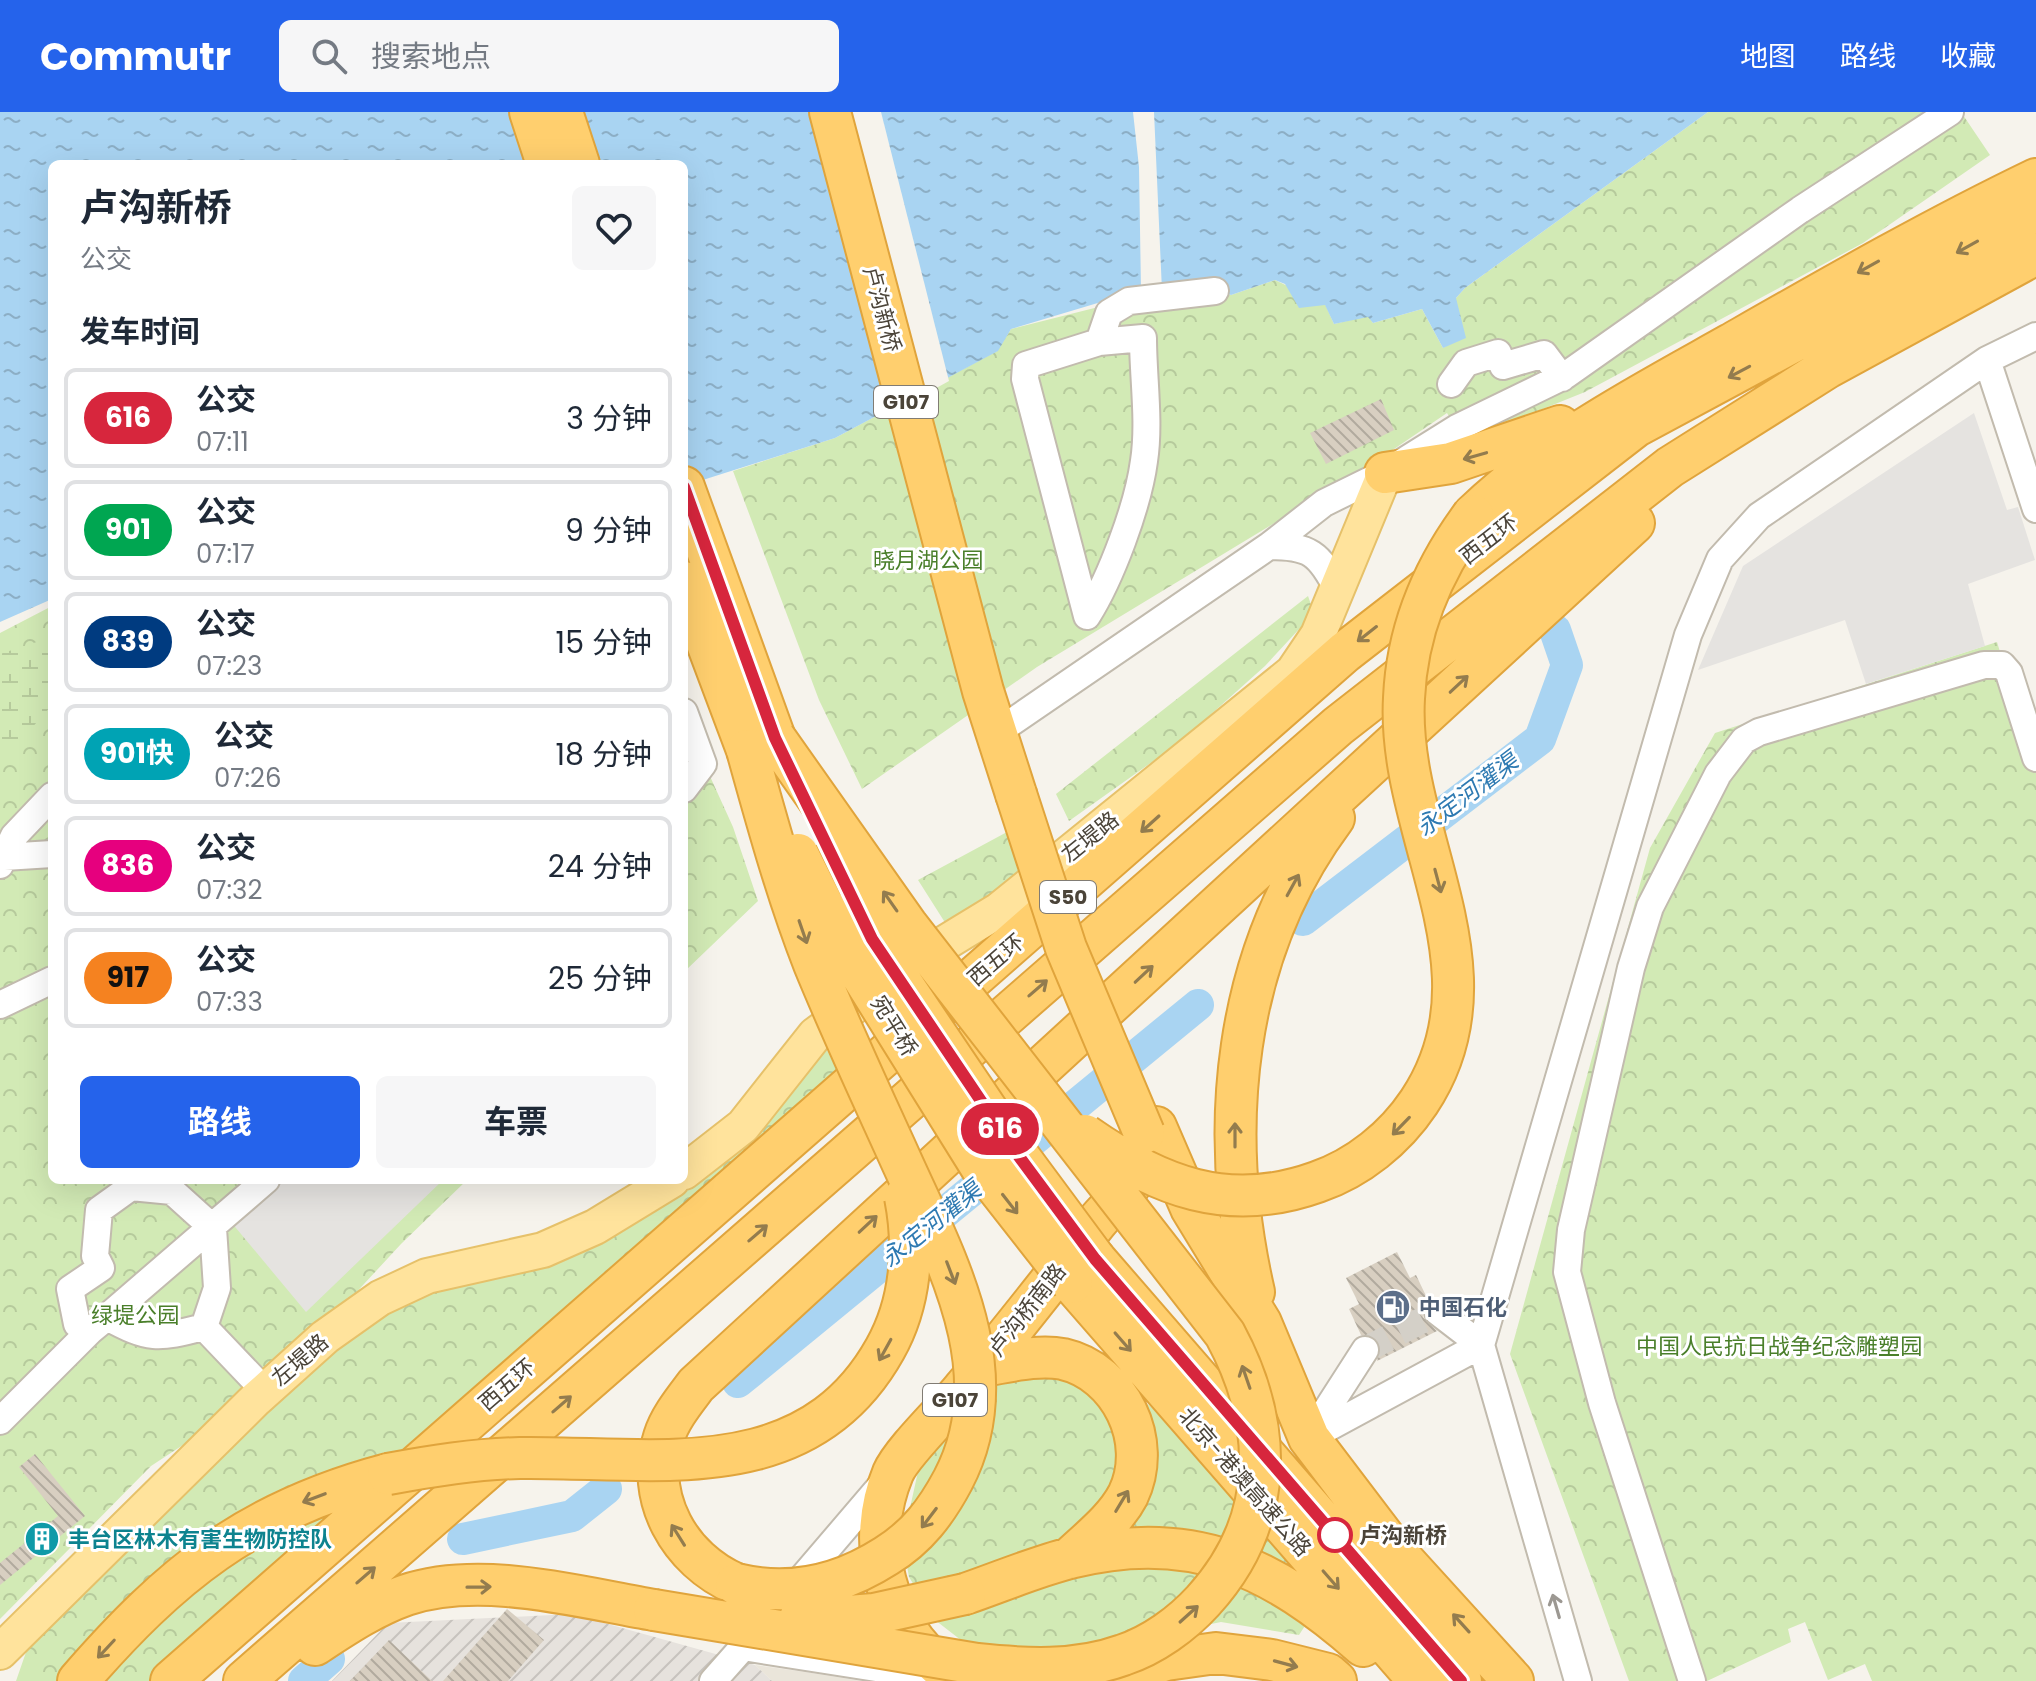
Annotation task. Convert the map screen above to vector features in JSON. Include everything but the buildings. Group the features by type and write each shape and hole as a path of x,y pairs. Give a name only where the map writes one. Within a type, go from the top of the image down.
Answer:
{"highway":[{"path":"530,112 546,160"},
{"path":"562,112 578,160"},
{"name":"卢沟新桥","path":"830,112 1001,707"},
{"name":"卢沟新桥","path":"853,112 1001,707"},
{"path":"1057,1116 1110,1152 1167,1183 1228,1196 1290,1190 1341,1172 1364,1159 1409,1117 1440,1064 1453,997 1448,925 1421,821 1405,739 1407,663 1414,626 1431,582 1473,515 1531,463 1627,402 1965,213 2036,179"},
{"name":"西五环","path":"171,1681 1345,652 1635,427 2036,211"},
{"name":"S50","path":"244,1681 1338,726 1670,467 1827,368 2036,254"},
{"path":"688,500 761,744 777,859 814,963 891,1139 964,1309 976,1386 971,1434 942,1500 925,1525 904,1545 873,1564 822,1586 785,1591 736,1584 715,1575 680,1541 660,1492 658,1466 664,1436 696,1385 1378,759 1632,525 1827,368"},
{"path":"1385,473 1451,463 1491,452 1627,402"},
{"path":"257,1681 370,1610 409,1594 458,1587 516,1586 654,1610 739,1635 1024,1669 1075,1666 1124,1655 1167,1633 1193,1612 1232,1566 1255,1507 1261,1475 1255,1404 1242,1366 1198,1295 761,744 688,590"},
{"name":"G107","path":"1001,707 1066,948 1150,1130 1191,1208 1261,1323 1309,1438 1394,1550 1513,1681"},
{"name":"宛平桥","path":"761,744 844,947 981,1167 1083,1271"},
{"path":"1261,1323 1244,1247 1234,1140 1236,1078 1245,1021 1262,957 1288,892 1323,833 1378,759"},
{"name":"卢沟桥南路","path":"957,1681 926,1656 907,1632 887,1592 880,1555 880,1521 894,1471 983,1366 1106,1211 1133,1184 1143,1162 1150,1130"},
{"path":"78,1681 154,1600 219,1547 306,1500 388,1474 472,1460 703,1460 773,1444 830,1415 852,1396 873,1370 895,1332 907,1294 910,1247 906,1202 891,1139"},
{"path":"1106,1211 1129,1200 1148,1199 1191,1208"},
{"name":"北京-港澳高速公路","path":"1083,1271 1419,1681"},
{"name":"北京-港澳高速公路","path":"1083,1271 1461,1681"},
{"path":"983,1366 1028,1359 1062,1359 1089,1369 1109,1384 1124,1403 1134,1433 1135,1465 1128,1494 1108,1523 1070,1558"},
{"path":"739,1635 874,1614 965,1594 1070,1558 1155,1549 1224,1557 1295,1591 1403,1681"},
{"path":"1101,1681 1166,1660 1216,1653 1272,1660 1328,1674 1336,1681"}],"main road":[{"name":"左堤路","path":"688,1169 743,1126 815,1035 917,960 999,910 1293,672 1318,635 1385,473"},
{"name":"左堤路","path":"10,1642 265,1391 325,1337 380,1298 427,1276 543,1250 595,1227 665,1184"},
{"path":"3,1681 10,1642"}],"street":[{"path":"1001,707 1269,546 1324,503 1385,473 1457,428 1562,378 1800,210 1950,112"},
{"path":"1099,342 1109,313 1129,301 1215,291"},
{"path":"1578,1681 1481,1345 1688,635 1720,559 1759,516 1987,360 2036,336"},
{"path":"1143,338 1144,461 1122,539 1101,594 1087,616 1025,379 1026,365 1099,342 1143,338"},
{"path":"1451,384 1466,363 1498,353 1503,366 1544,354 1562,378"},
{"path":"1987,360 2036,509"},
{"path":"1269,546 1294,546 1316,554 1338,590"},
{"path":"1692,1681 1602,1403 1567,1272 1571,1230 1628,984 1650,907 1718,774 1744,740 1759,732 1984,665 2002,665 2009,673 2036,758"},
{"path":"688,723 703,764 688,784"},
{"path":"2,861 14,836 48,800"},
{"path":"2,861 48,855"},
{"path":"0,1005 48,982"},
{"path":"0,1421 99,1324 262,1184"},
{"path":"152,1185 172,1191 213,1228 217,1288 204,1327 173,1335 142,1336 99,1324 77,1324 70,1289 101,1268 95,1256 99,1210 131,1187 152,1185"},
{"path":"1438,1312 1481,1345"},
{"path":"204,1327 265,1391"},
{"path":"1309,1438 1481,1345"},
{"path":"1309,1438 1365,1350"},
{"path":"713,1681 739,1635 894,1471"},
{"path":"739,1635 957,1681"}],"shaded area":[{"path":"1974,413 2007,510 2018,507 2035,560 1968,584 1985,646 1866,684 1845,620 1698,670 1743,566"},
{"path":"267,1184 439,1184 306,1312 226,1216"},
{"path":"572,1614 755,1665 772,1681 332,1681 388,1623"},
{"path":"755,1665 805,1672 862,1681 772,1681"}],"green space":[{"name":"晓月湖公园","path":"1708,112 1961,112 1990,155 1863,243 1585,392 1463,441 1447,413 1372,464 1037,667 862,789 819,700 733,471 835,438 997,351 1011,329 1162,291 1204,284 1231,295 1275,280 1325,304 1334,324 1368,316 1373,323 1422,309 1443,348 1455,340 1456,298 1465,288"},
{"path":"1308,596 1314,613 1265,666 1180,742 1069,821 1056,794"},
{"name":"绿堤公园","path":"48,608 48,1184 463,1184 401,1244 265,1391 151,1466 0,1619 0,633"},
{"path":"48,638 48,710 0,764 0,654"},
{"name":"中国人民抗日战争纪念雕塑园","path":"1997,642 2036,769 2036,1681 1872,1681 1865,1664 1828,1680 1805,1622 1788,1629 1791,1642 1707,1681 1629,1681 1510,1354 1650,848 1715,733"},
{"path":"688,728 733,827 758,901 688,968"},
{"path":"1007,832 1022,884 951,932 918,880"},
{"path":"822,1040 840,1076 150,1681 16,1681 33,1632 249,1414 390,1309 637,1215 670,1184 688,1184 688,1167"},
{"path":"1073,1369 1149,1405 1308,1573 1314,1612 1299,1635 1221,1622 1099,1647 1029,1652 966,1644 935,1620 909,1577 906,1560 908,1517 919,1467 954,1422 1007,1377"}],"water":[{"path":"0,112 1133,112 1139,167 1141,290 1011,329 998,351 835,438 688,485 688,160 48,160 48,601 0,622"},
{"path":"1154,112 1708,112 1465,288 1456,298 1466,338 1443,348 1422,309 1373,323 1368,317 1334,324 1325,305 1299,308 1285,284 1275,280 1231,295 1204,284 1162,291"}],"pier":[{"path":"812,112 881,112 949,381 889,414"}],"waterway":[{"name":"永定河灌渠","path":"1303,920 1540,739 1567,665 1555,630"},
{"name":"永定河灌渠","path":"738,1382 1198,1005"},
{"name":"永定河灌渠","path":"463,1539 572,1516 606,1489"},
{"name":"永定河灌渠","path":"304,1681 329,1659"}],"tunnel":[{"path":"1365,1350 1438,1312"}],"bus line":[{"name":"616","path":"688,498 775,738 823,843 872,939 1012,1147 1095,1259 1461,1681"}],"place":[{"name":"中国石化","path":"1393,1307"},
{"name":"卢沟新桥","path":"1335,1535"},
{"name":"丰台区林木有害生物防控队","path":"42,1539"}]}
